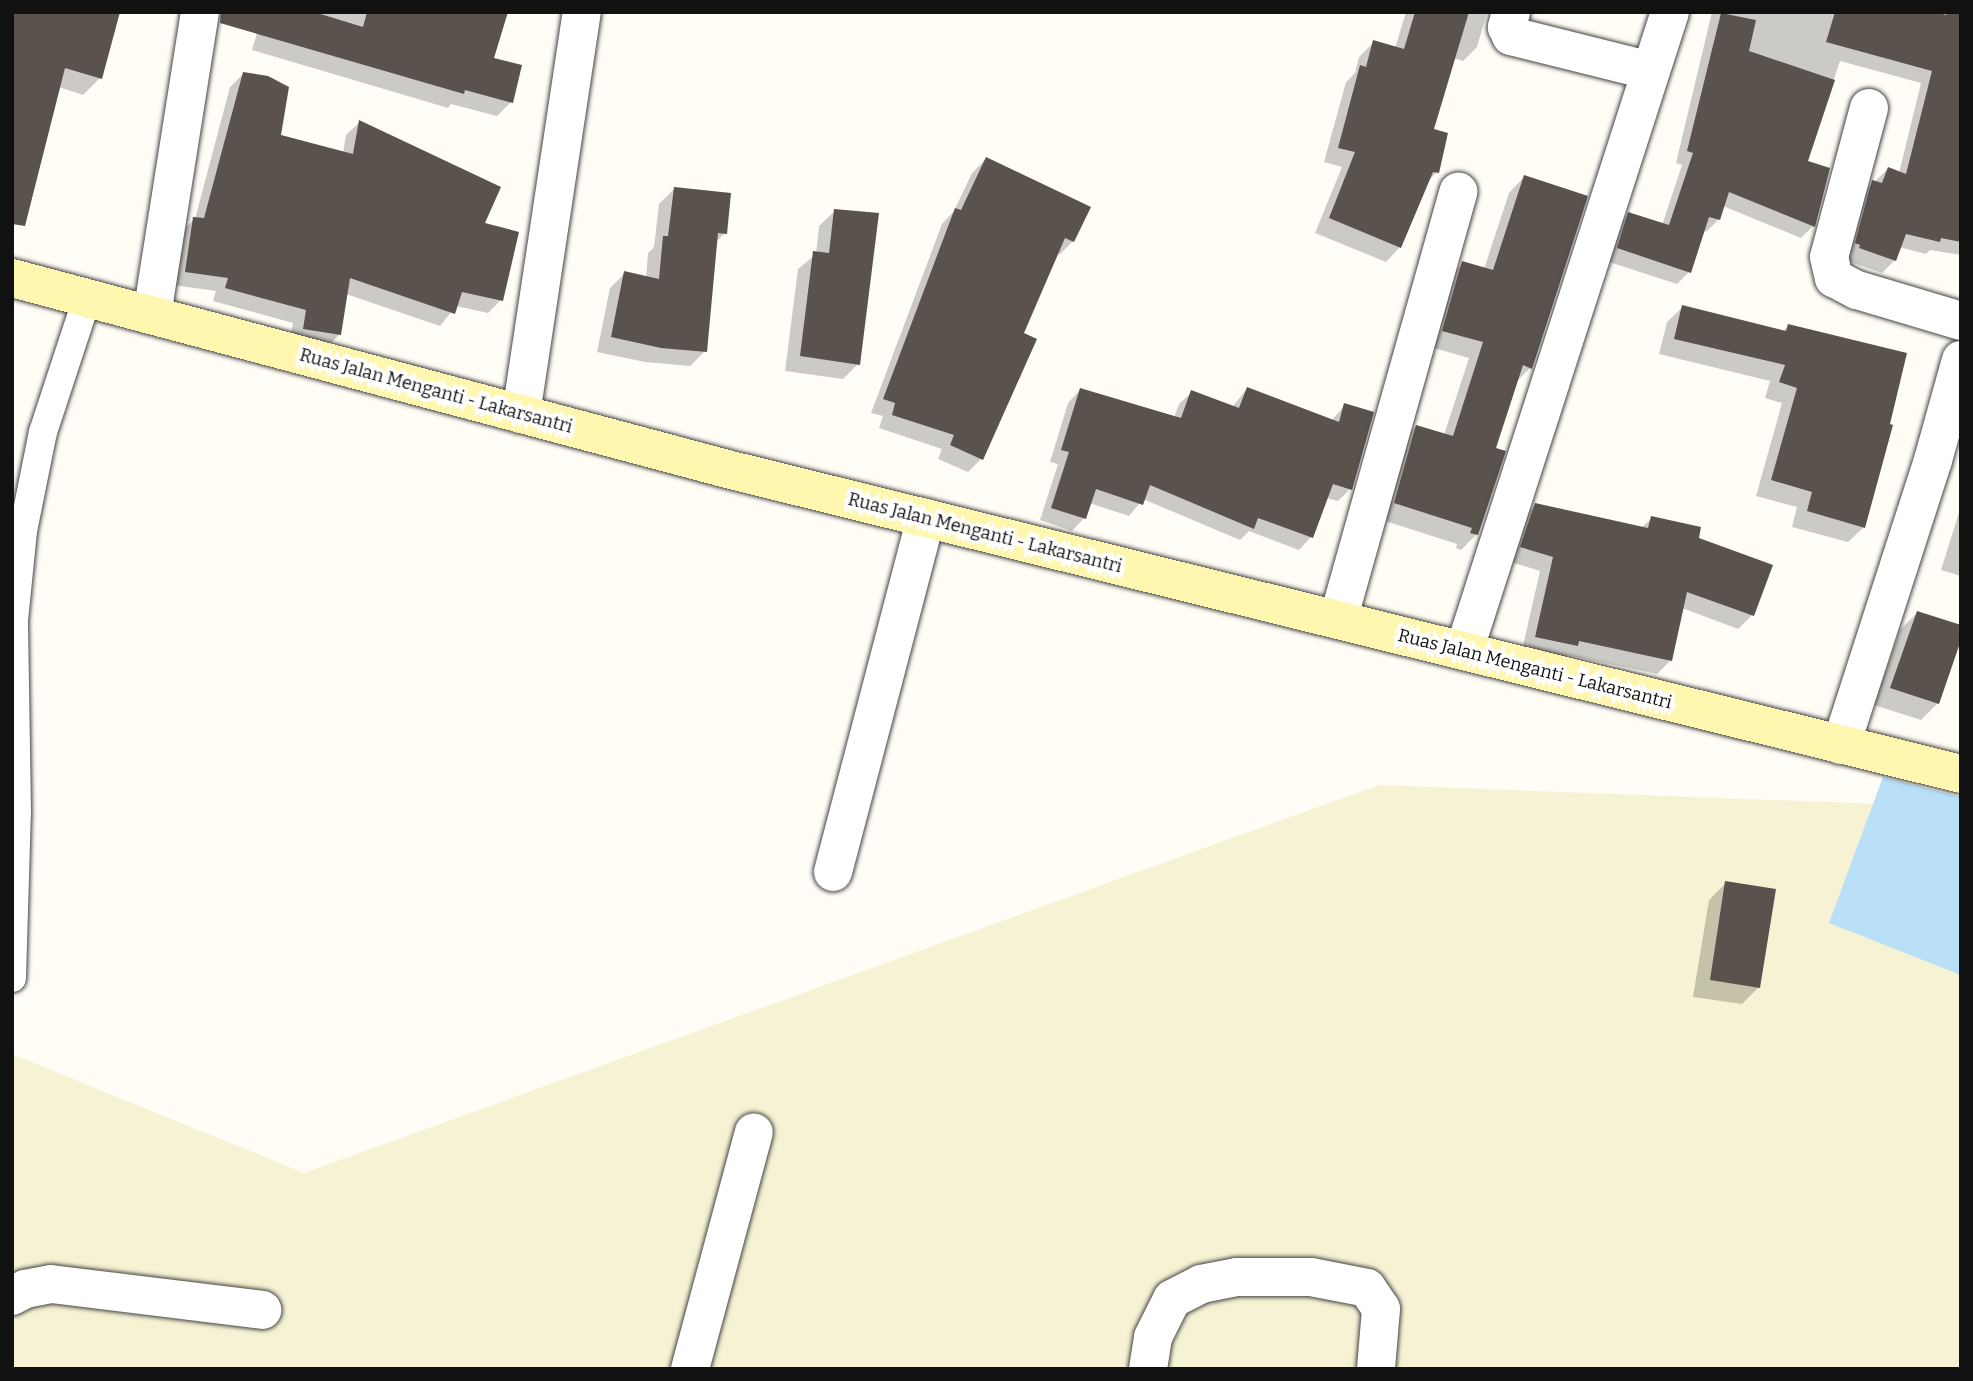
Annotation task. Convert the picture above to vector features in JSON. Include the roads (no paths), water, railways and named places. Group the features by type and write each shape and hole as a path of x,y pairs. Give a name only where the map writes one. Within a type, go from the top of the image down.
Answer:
{"main road":[{"name":"Ruas Jalan Menganti - Lakarsantri","path":"12,278 521,414 926,518 1961,774"}],"street":[{"path":"152,315 200,12"},
{"path":"521,414 582,12"},
{"path":"1511,12 1507,27 1511,36 1651,71"},
{"path":"1464,651 1670,12"},
{"path":"1869,108 1829,257 1834,278 1857,290 1961,321"},
{"path":"1338,620 1458,192"},
{"path":"1841,745 1933,460 1961,360"},
{"path":"833,872 926,518"},
{"path":"690,1369 754,1132"},
{"path":"1148,1369 1153,1337 1171,1300 1201,1284 1237,1278 1311,1278 1367,1288 1381,1309 1376,1369"},
{"path":"12,1296 25,1289 51,1283 262,1310"}],"lane":[{"path":"12,978 17,813 14,620 23,531 43,432 87,298"}],"water":[{"path":"1883,777 1961,797 1961,975 1829,923"}]}
